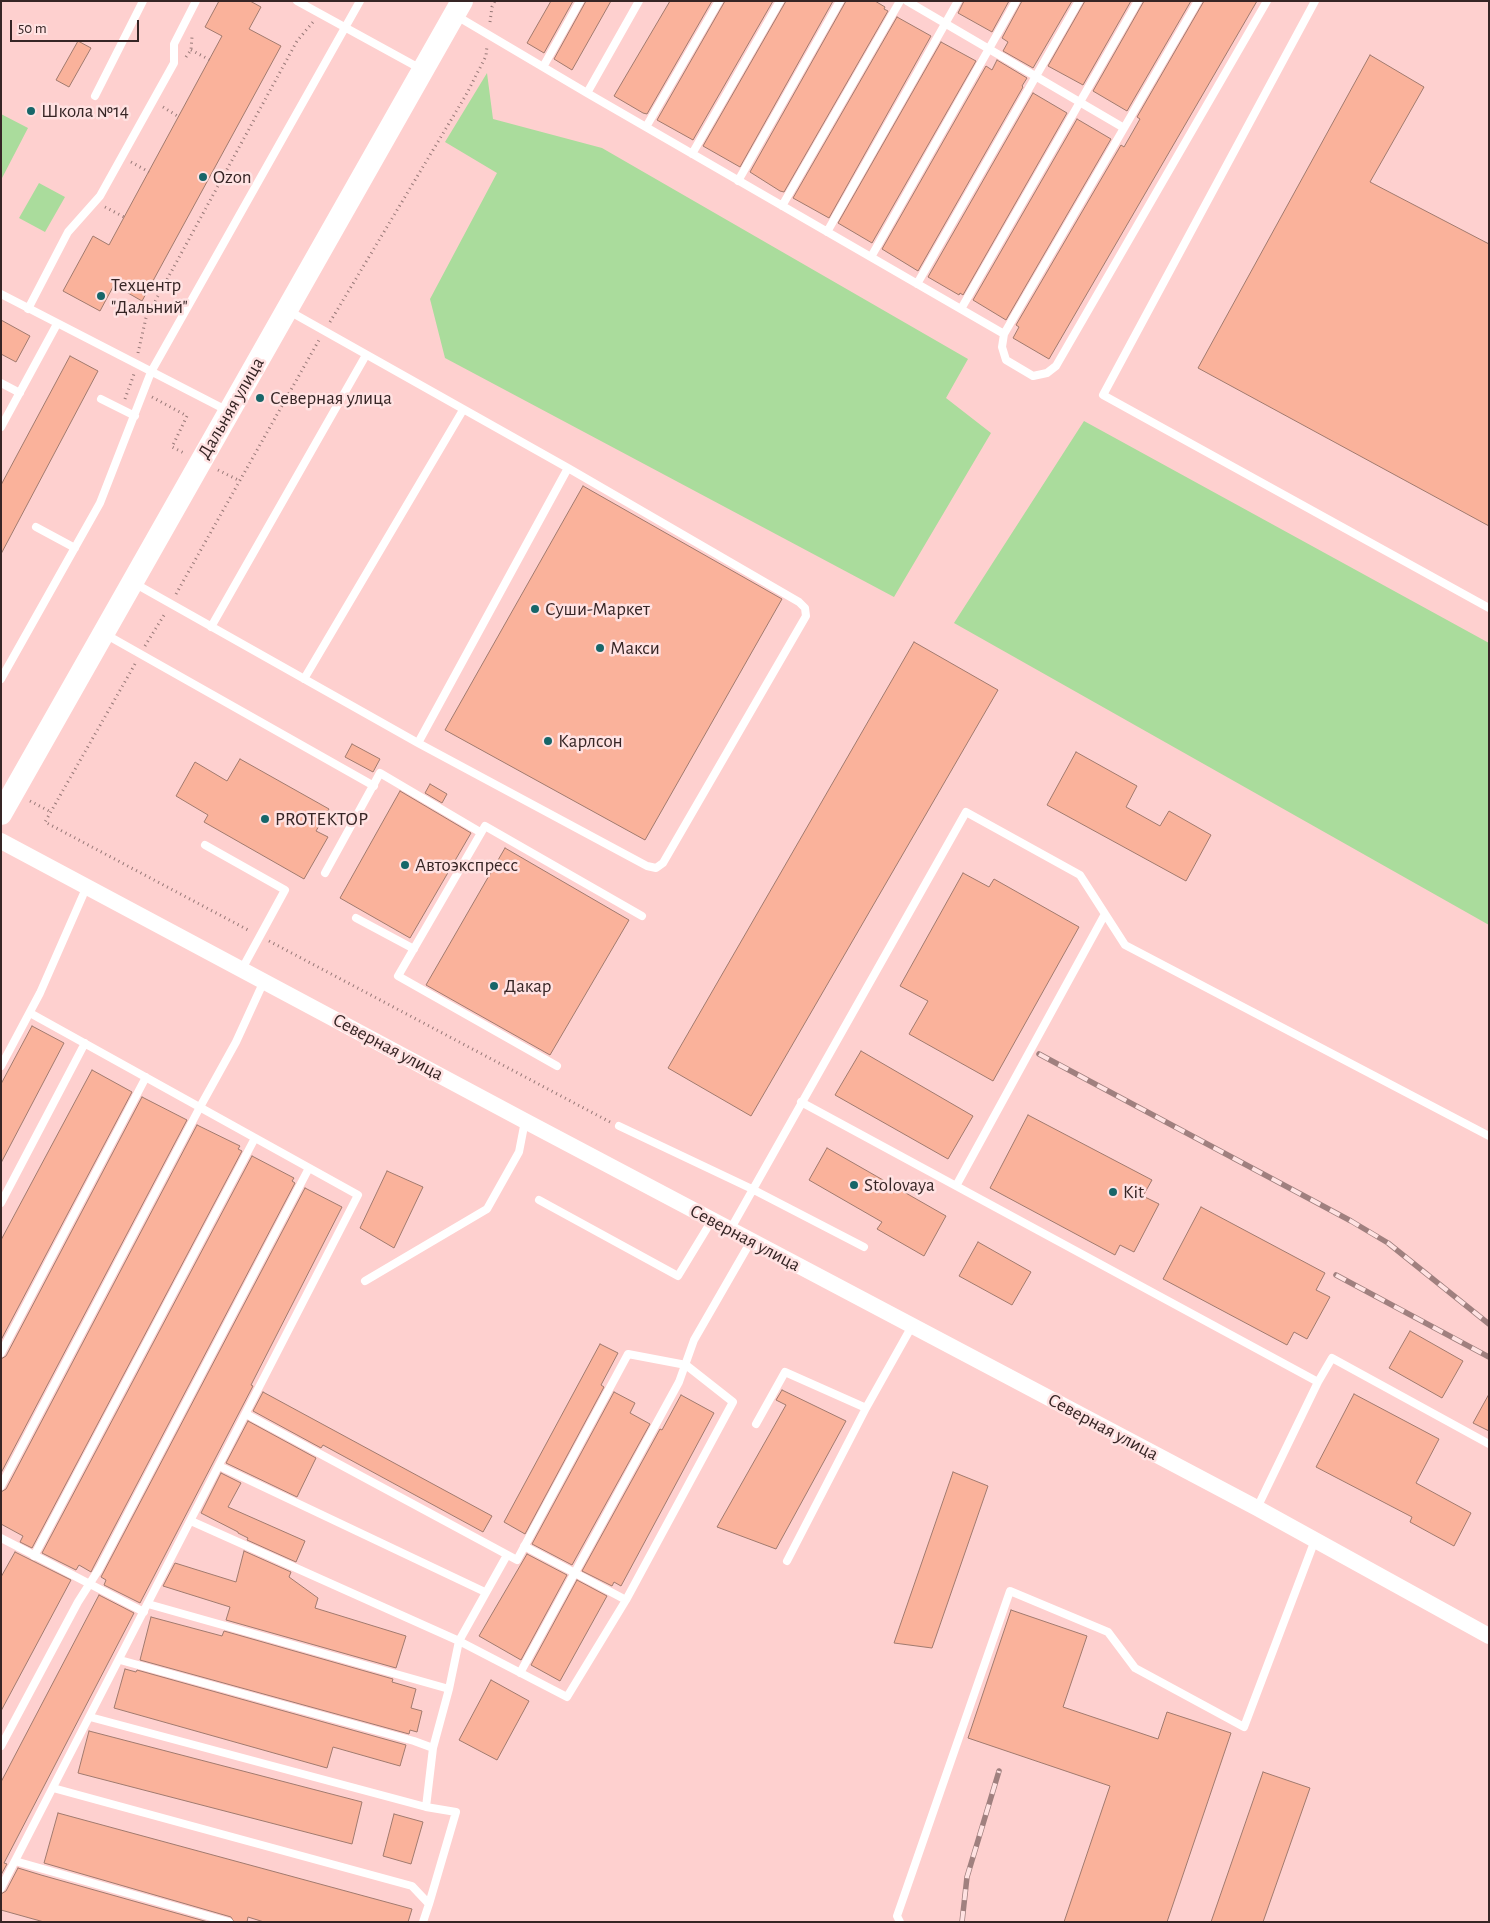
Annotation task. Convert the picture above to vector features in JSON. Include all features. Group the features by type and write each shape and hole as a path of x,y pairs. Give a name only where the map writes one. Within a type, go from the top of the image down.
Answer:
{"street":[{"name":"Дальняя улица","path":"1,814 458,8"},
{"name":"Северная улица","path":"1,841 730,1230 1257,1508 1489,1636"}],"lane":[{"path":"95,96 143,1"},
{"path":"28,309 68,232 100,196 174,63 174,44 196,1"},
{"path":"297,1 422,70"},
{"path":"1,679 100,503 151,372 360,1"},
{"path":"543,67 580,1"},
{"path":"586,93 639,1"},
{"path":"646,127 719,1"},
{"path":"692,154 780,1"},
{"path":"738,181 840,1"},
{"path":"782,206 900,1"},
{"path":"907,1 1124,128"},
{"path":"827,232 958,1"},
{"path":"871,257 990,50 1016,1"},
{"path":"917,284 1079,1"},
{"path":"961,309 1138,1"},
{"path":"1198,1 1004,334 1002,347 1006,360 1033,376 1047,373 1056,366 1266,1"},
{"path":"1315,1 1103,395 1489,608"},
{"path":"458,8 488,35 1004,334"},
{"path":"1,294 230,412"},
{"path":"132,582 418,743 647,866 656,868 663,863 806,616 805,608 799,602 568,468 287,310"},
{"path":"1,427 57,324"},
{"path":"211,627 366,355"},
{"path":"1,383 20,393"},
{"path":"101,399 135,416"},
{"path":"304,679 463,410"},
{"path":"418,743 568,468"},
{"path":"36,527 75,548"},
{"path":"104,633 374,786"},
{"path":"325,873 380,773 480,832"},
{"path":"730,1230 966,812 1080,875 1125,945 1487,1133"},
{"path":"557,1066 398,976 485,826 642,916"},
{"path":"205,845 285,890 242,969"},
{"path":"1,1066 30,1013 86,886"},
{"path":"956,1186 1105,914"},
{"path":"356,918 414,949"},
{"path":"1,1486 236,1042 264,981"},
{"path":"1,1888 358,1195 30,1013"},
{"path":"1,1204 85,1043"},
{"path":"1,1353 146,1077"},
{"path":"801,1102 1318,1382"},
{"path":"365,1281 487,1209 519,1152 525,1121"},
{"path":"619,1126 752,1189 864,1247"},
{"path":"34,1556 256,1138"},
{"path":"1,1746 78,1602 99,1569 309,1168"},
{"path":"539,1200 678,1276 712,1220"},
{"path":"520,1672 675,1391 694,1340 751,1241"},
{"path":"787,1561 866,1408 912,1326"},
{"path":"191,1521 459,1641 567,1697 626,1600 734,1402 686,1365 628,1354 516,1560 246,1414"},
{"path":"1257,1508 1318,1382 1332,1358 1489,1444"},
{"path":"756,1424 785,1372 866,1408"},
{"path":"219,1466 485,1592"},
{"path":"900,1922 897,1916 1010,1591 1108,1632 1135,1668 1244,1727 1315,1540"},
{"path":"2,1541 144,1612"},
{"path":"524,1546 626,1600"},
{"path":"426,1807 433,1748 449,1689 459,1641 507,1555"},
{"path":"148,1604 449,1689"},
{"path":"120,1660 433,1748"},
{"path":"90,1717 426,1807 456,1812 423,1922"},
{"path":"53,1788 412,1886 429,1904"},
{"path":"15,1861 229,1922"}],"path":[{"path":"495,1 492,7 486,56 466,95 324,331 171,604 140,654 45,822 619,1126"},
{"path":"121,409 133,378 146,318 297,41 320,14"},
{"path":"190,50 210,60"},
{"path":"161,105 179,117"},
{"path":"130,162 148,172"},
{"path":"104,207 124,218"},
{"path":"144,393 187,416 172,447 240,481"}],"green space":[{"path":"487,73 493,119 602,148 968,359 946,398 991,433 894,597 445,358 430,299 497,173 445,142"},
{"path":"1,114 28,128 1,180"},
{"path":"39,183 65,197 45,232 19,218"},
{"path":"1084,421 1489,643 1489,925 954,623"}],"building":[{"path":"219,1 250,1 261,7 249,29 281,46 142,301 114,285 100,311 63,291 93,236 109,245 222,36 205,27"},
{"path":"551,1 573,1 544,53 527,43"},
{"path":"586,1 611,1 572,70 554,59"},
{"path":"670,1 712,1 647,114 614,96"},
{"path":"725,1 773,1 693,140 657,120"},
{"path":"786,1 833,1 740,167 703,146"},
{"path":"846,1 875,1 888,11 784,192 780,191 750,172"},
{"path":"964,1 1009,1 992,32 958,13"},
{"path":"1022,1 1072,1 1033,68 1003,51 1008,42 1002,38"},
{"path":"1085,1 1131,1 1083,85 1048,66"},
{"path":"1144,1 1191,1 1127,111 1093,91"},
{"path":"1204,1 1257,1 1049,359 1013,338 1019,327 1016,325 1121,145 1124,147 1140,119 1137,117"},
{"path":"897,17 931,36 829,218 793,198"},
{"path":"78,41 91,48 69,87 56,80"},
{"path":"941,42 976,61 872,243 838,223"},
{"path":"1370,55 1424,87 1370,182 1489,244 1489,526 1198,368"},
{"path":"997,60 1027,78 918,271 882,249 986,66 992,70"},
{"path":"1033,93 1067,113 963,295 960,293 959,295 928,277"},
{"path":"1077,119 1111,139 1006,320 973,300"},
{"path":"1,320 30,336 16,362 1,354"},
{"path":"70,356 98,371 1,554 1,485"},
{"path":"583,486 782,599 645,840 445,730"},
{"path":"914,642 998,690 751,1116 668,1068"},
{"path":"352,744 380,759 373,772 345,757"},
{"path":"1076,752 1137,786 1126,807 1160,826 1169,811 1211,835 1186,881 1047,805"},
{"name":"PROТЕКТОР","path":"240,759 329,809 316,831 328,837 304,879 204,822 208,815 176,796 195,762 227,781"},
{"path":"430,784 447,794 442,803 425,793"},
{"name":"Автоэкспресс","path":"400,791 471,833 410,938 340,898"},
{"path":"505,848 629,920 550,1055 426,985"},
{"path":"963,873 989,887 994,879 1079,927 993,1081 909,1034 928,1001 900,986"},
{"path":"32,1026 64,1043 1,1163 1,1084"},
{"path":"861,1051 973,1116 948,1159 835,1095"},
{"path":"92,1070 132,1092 1,1340 1,1240"},
{"path":"142,1097 187,1120 1,1473 1,1359 6,1356"},
{"path":"1028,1115 1152,1180 1143,1196 1159,1204 1134,1252 1120,1245 1115,1255 990,1188"},
{"path":"197,1125 240,1146 238,1149 242,1151 32,1548 20,1542 23,1536 1,1524 1,1492 6,1489"},
{"path":"827,1148 946,1216 924,1256 877,1229 882,1222 809,1180"},
{"path":"252,1156 294,1178 292,1181 295,1183 91,1572 79,1565 76,1570 42,1553"},
{"path":"387,1171 423,1187 394,1248 360,1228"},
{"path":"305,1188 342,1207 251,1385 253,1386 140,1603 104,1585 106,1580 101,1577"},
{"path":"1201,1207 1325,1273 1316,1290 1330,1297 1307,1339 1294,1332 1287,1345 1163,1279"},
{"path":"978,1242 1031,1272 1012,1305 959,1276"},
{"path":"1410,1331 1463,1361 1442,1398 1389,1368"},
{"path":"600,1344 618,1353 601,1385 604,1387 525,1534 504,1522"},
{"path":"782,1390 846,1421 776,1549 717,1527 786,1405 776,1400"},
{"path":"263,1392 492,1516 483,1532 323,1445 321,1448 253,1411"},
{"path":"614,1392 635,1403 630,1413 650,1424 572,1565 532,1544"},
{"path":"1354,1394 1439,1439 1416,1483 1471,1513 1454,1546 1410,1522 1412,1517 1316,1467"},
{"path":"1489,1394 1489,1431 1473,1423"},
{"path":"681,1395 714,1413 621,1586 614,1582 612,1586 582,1571 660,1429 662,1430"},
{"path":"248,1421 316,1458 297,1497 226,1463"},
{"path":"953,1472 988,1486 932,1648 894,1643"},
{"path":"221,1473 241,1483 228,1507 305,1541 296,1562 247,1540 248,1538 238,1532 201,1513"},
{"path":"244,1551 291,1572 289,1577 318,1598 315,1608 406,1636 396,1668 226,1620 230,1607 163,1586 175,1563 236,1582"},
{"path":"15,1552 71,1580 1,1711 1,1577"},
{"path":"527,1554 567,1575 521,1660 479,1636"},
{"path":"577,1580 607,1596 560,1681 531,1665"},
{"path":"99,1595 134,1613 4,1863 7,1864 1,1875 1,1782"},
{"path":"1011,1610 1087,1636 1063,1707 1158,1739 1167,1712 1231,1733 1167,1922 1064,1922 1110,1786 968,1738"},
{"path":"151,1617 222,1636 224,1631 393,1679 392,1682 416,1689 411,1708 422,1711 417,1732 410,1730 409,1734 140,1660"},
{"path":"125,1669 136,1672 137,1670 406,1745 400,1766 333,1747 327,1768 114,1708"},
{"path":"491,1680 529,1701 497,1760 459,1740"},
{"path":"89,1731 362,1802 352,1844 78,1773"},
{"path":"1263,1772 1310,1788 1263,1922 1211,1922"},
{"path":"58,1813 412,1909 408,1922 264,1922 248,1917 247,1922 234,1922 231,1917 44,1863"},
{"path":"394,1814 423,1822 411,1864 383,1856"},
{"path":"18,1868 208,1922 44,1922 1,1910 1,1894 6,1891"}],"railway":[{"path":"1039,1054 1351,1221 1388,1243 1489,1324"},
{"path":"1336,1275 1489,1357"},
{"path":"962,1922 967,1877 999,1771"}],"place":[{"name":"Школа №14","path":"31,111"},
{"name":"Ozon","path":"203,177"},
{"name":"Техцентр \"Дальний\"","path":"101,296"},
{"name":"Северная улица","path":"260,398"},
{"name":"Суши-Маркет","path":"535,609"},
{"name":"Макси","path":"600,648"},
{"name":"Карлсон","path":"548,741"},
{"name":"PROТЕКТОР","path":"265,819"},
{"name":"Автоэкспресс","path":"405,865"},
{"name":"Дакар","path":"494,986"},
{"name":"Stolovaya","path":"854,1185"},
{"name":"Kit","path":"1113,1192"}]}
